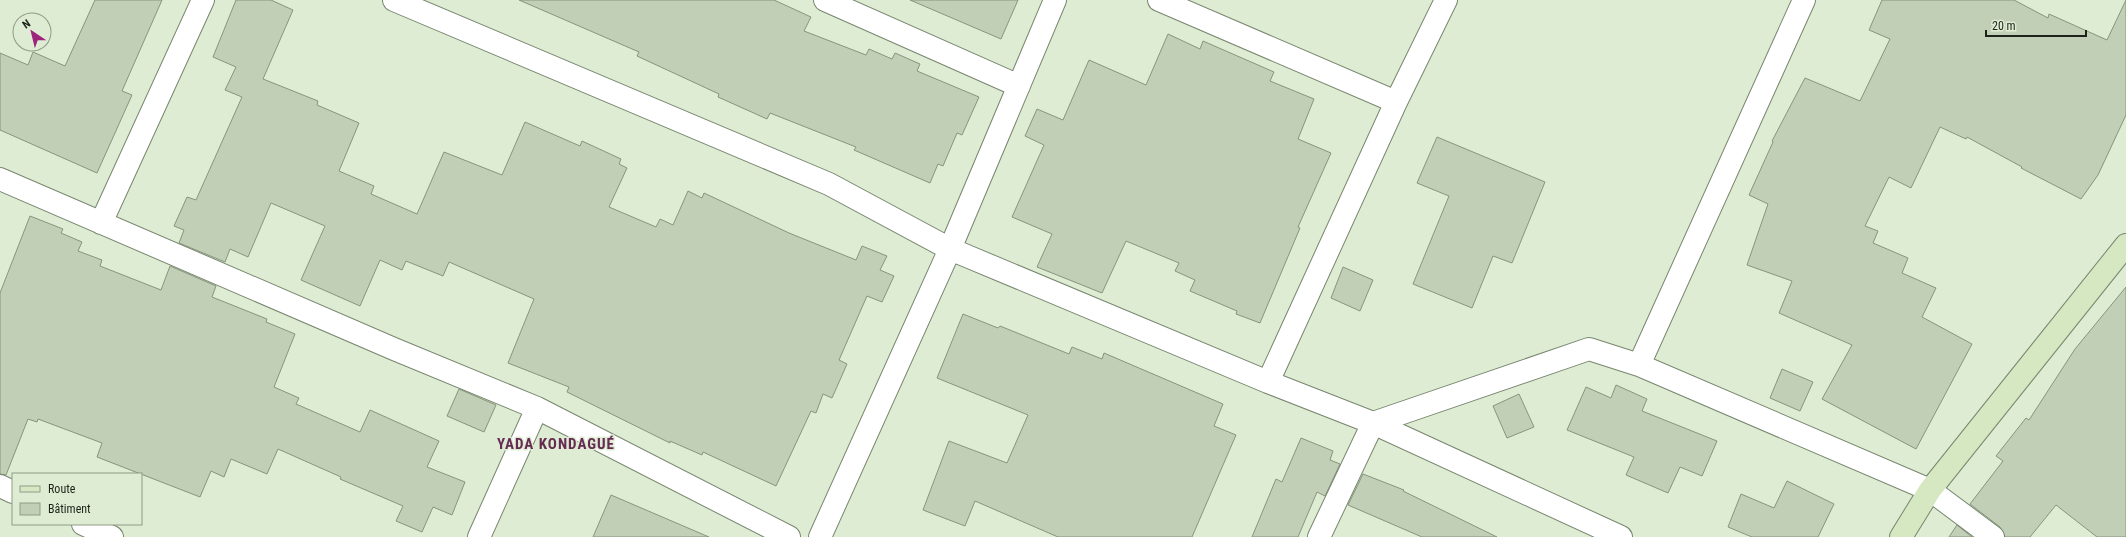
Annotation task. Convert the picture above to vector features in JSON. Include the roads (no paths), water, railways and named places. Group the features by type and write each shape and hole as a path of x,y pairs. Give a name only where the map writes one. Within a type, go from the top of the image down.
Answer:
{"street":[{"path":"102,223 203,0"},
{"path":"394,0 829,184 950,249 1268,382 1373,423 1621,537"},
{"path":"825,0 1019,86"},
{"path":"820,537 950,249 1055,0"},
{"path":"1159,0 1396,102"},
{"path":"1268,382 1396,102 1446,0"},
{"path":"1639,365 1804,0"},
{"path":"0,180 394,349 537,408 789,537"},
{"path":"1901,537 1930,490 2126,245"},
{"path":"1319,537 1373,423 1589,349 1639,365 1930,490 1993,537"},
{"path":"480,537 537,408"},
{"path":"0,486 12,492"},
{"path":"85,525 112,537"}],"district":[{"name":"YADA KONDAGUÉ","path":"556,444"}]}
